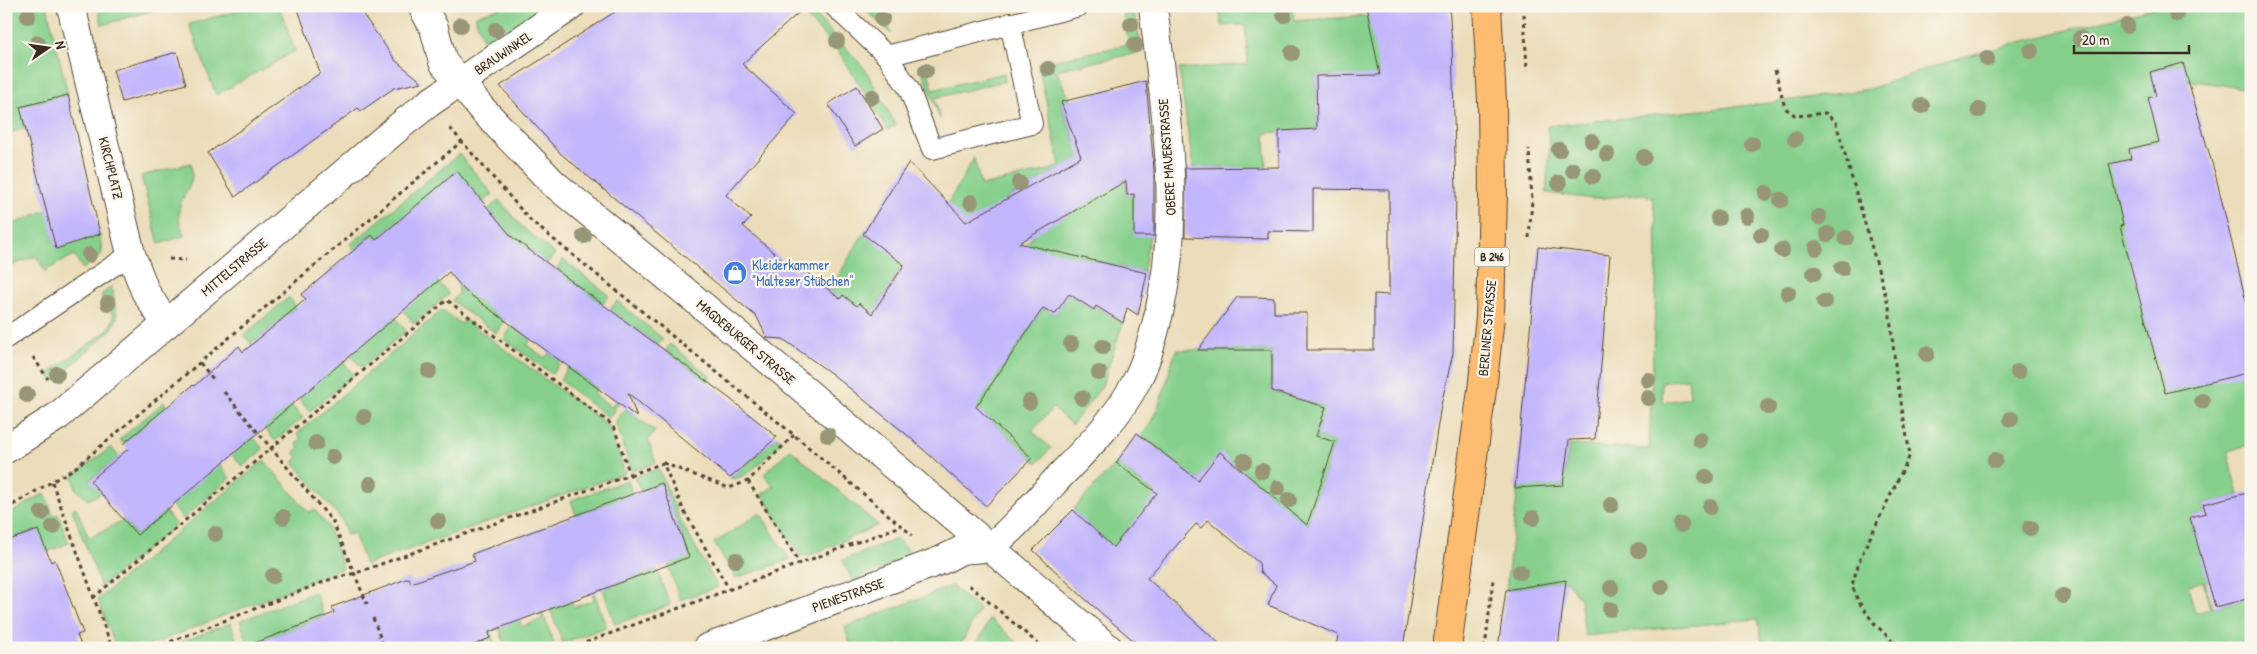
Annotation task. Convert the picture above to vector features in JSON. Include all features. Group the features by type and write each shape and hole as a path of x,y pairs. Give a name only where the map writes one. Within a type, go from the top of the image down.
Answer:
{"main road":[{"name":"BERLINER STRASSE","path":"1447,648 1490,317 1493,158 1486,6"}],"street":[{"name":"KIRCHPLATZ","path":"71,6 131,254 145,291 166,324"},
{"name":"MAGDEBURGER STRASSE","path":"422,6 434,28 443,62 481,108 553,183 774,365 1108,648"},
{"name":"BRAUWINKEL","path":"460,83 571,6"},
{"name":"OBERE MAUERSTRASSE","path":"989,547 1006,533 1090,444 1121,406 1137,382 1148,352 1160,309 1168,264 1172,217 1168,136 1153,6"},
{"name":"MITTELSTRASSE","path":"6,449 58,416 429,103 460,83"},
{"name":"PIENESTRASSE","path":"706,648 942,560 963,550 989,547"}],"lane":[{"path":"834,6 887,56 909,89 932,149 1032,124 1010,24"},
{"path":"887,56 1079,6"},
{"path":"10,335 131,254"}],"path":[{"path":"1776,70 1785,108 1796,116 1826,113 1836,122 1889,306 1896,373 1910,455 1861,556 1852,585 1858,601 1873,622 1892,641 1893,648"},
{"path":"429,103 531,221 794,435 1043,648"},
{"path":"6,509 75,468 462,142 463,121 481,108"},
{"path":"93,598 447,300 612,424 630,475"},
{"path":"10,335 50,381"},
{"path":"200,363 214,380"},
{"path":"224,392 333,522 356,573 367,604"},
{"path":"154,648 334,578 356,573 663,463 729,488 748,481 794,435"},
{"path":"663,463 684,511 729,589"},
{"path":"748,481 800,564"},
{"path":"52,482 112,648"},
{"path":"571,648 901,526"},
{"path":"373,618 384,648"}],"green space":[{"path":"6,6 47,6 68,95 21,107 25,129 6,133"},
{"path":"98,6 168,6 102,25"},
{"path":"255,6 279,6 295,51 216,95 189,24"},
{"path":"505,6 556,6 486,49 475,16"},
{"path":"805,6 865,69 896,125 888,130 837,49 800,11"},
{"path":"862,6 869,6 870,11 884,7 891,34"},
{"path":"1219,6 1292,6 1294,21 1368,16 1394,33 1381,96 1335,76 1316,76 1317,129 1265,133 1266,167 1224,189 1224,167 1193,168 1179,69 1248,64 1245,25 1222,26"},
{"path":"2160,6 2251,6 2251,89 2187,80 2183,63 2151,72 2171,92 2149,98 2159,142 2129,149 2131,159 2110,164 2251,372 2251,444 2228,451 2239,495 2203,504 2206,513 2190,517 2194,531 2247,570 2205,581 2212,608 2251,598 2251,648 1763,648 1758,619 1585,636 1580,599 1566,580 1506,590 1518,487 1563,485 1569,445 1649,449 1657,262 1656,218 1652,198 1644,194 1593,199 1546,193 1550,146 1547,126 1770,103 1869,89 1955,59","holes":["1688,379 1690,398 1663,402 1661,382","2203,581 2210,609 2195,613 2188,586"]},
{"path":"1123,15 1135,15 1142,52 1056,70 1070,100 1061,103 1075,142 1114,137 1119,165 1154,162 1154,172 1125,176 1127,195 1134,194 1150,235 1143,272 1065,254 1056,264 982,305 1033,235 1082,157 1006,199 981,236 923,236 948,203 974,158 981,186 1053,169 1060,165 1038,64 1129,44"},
{"path":"926,62 933,90 1004,73 1005,81 935,98 940,119 920,65"},
{"path":"459,154 493,194 483,202 457,172 376,240 371,235 354,250 351,244"},
{"path":"191,163 192,180 182,199 179,212 184,236 159,244 141,176"},
{"path":"499,200 521,226 555,254 547,263 512,237 489,209"},
{"path":"47,210 56,248 100,234 102,254 83,269 74,255 45,271 36,256 6,268 6,227"},
{"path":"863,234 905,262 872,314 859,303 857,306 843,295 840,299 830,290"},
{"path":"563,260 609,295 603,304 556,270"},
{"path":"423,265 449,294 414,324 403,310"},
{"path":"458,282 505,320 496,333 452,301 459,293"},
{"path":"112,286 117,318 112,329 53,382 48,374 108,330 114,317 101,295"},
{"path":"1069,294 1094,310 1096,306 1123,323 1102,386 1072,425 1053,408 1032,431 1051,448 1037,463 963,395 997,376 1043,308 1055,314"},
{"path":"289,297 296,307 252,345 244,335"},
{"path":"617,301 663,339 658,345 610,310"},
{"path":"442,310 461,324 465,320 609,426 625,473 365,565 354,533 347,535 341,519 293,462 298,457 294,452 299,448 296,444 301,439 297,434"},
{"path":"395,317 406,331 362,368 350,354"},
{"path":"512,326 531,339 527,345 545,358 549,353 561,361 552,374 504,339"},
{"path":"670,344 711,377 707,382 666,351"},
{"path":"1176,350 1272,350 1272,391 1344,412 1323,416 1316,436 1335,442 1307,525 1220,453 1198,480 1141,436 1154,417"},
{"path":"342,361 354,375 309,412 299,398"},
{"path":"568,367 597,388 594,394 611,407 615,402 618,404 609,418 560,380"},
{"path":"230,386 290,404 303,418 275,441"},
{"path":"219,396 263,449 243,467 231,454"},
{"path":"164,402 172,412 141,429 123,444 120,439"},
{"path":"625,409 655,431 648,440 656,463 632,471 615,422"},
{"path":"777,437 782,441 757,466 736,479 730,478"},
{"path":"111,447 119,457 90,480 101,493 88,500 76,489 73,476"},
{"path":"790,449 878,525 809,556 799,555 762,494 774,486 764,474"},
{"path":"264,460 309,513 314,509 328,526 343,568 143,648 116,648 98,599"},
{"path":"1116,463 1174,508 1087,600 1072,587 1111,546 1073,510"},
{"path":"219,465 230,478 183,519 172,505"},
{"path":"659,469 680,520 718,587 680,600 668,565 689,556 662,484 641,491 634,477"},
{"path":"628,480 634,501 576,515 571,500"},
{"path":"45,493 53,515 58,514 69,543 47,552 37,530 6,541 6,516"},
{"path":"76,507 89,538 124,520 137,535 165,511 176,525 101,587 72,509"},
{"path":"760,513 790,560 736,578 714,543"},
{"path":"897,539 914,557 852,581 843,560"},
{"path":"657,569 670,605 615,624 603,589"},
{"path":"952,586 979,609 959,648 922,648 903,644 877,648 858,648 856,642 850,644 845,627"},
{"path":"315,592 324,617 249,645 240,621"},
{"path":"594,592 606,627 563,643 550,609 571,601 574,607 594,600 592,593"},
{"path":"540,612 542,612 555,646 506,648 499,628 519,620 522,627 542,619"},
{"path":"990,619 1024,648 975,648"},
{"path":"231,623 239,648 177,648 176,644"},
{"path":"490,631 496,648 447,648 470,646 490,638"}],"building":[{"path":"297,6 357,6 396,61 422,82 394,88 361,111 358,108 235,197 208,153 320,73"},
{"path":"624,6 806,6 742,64 797,114 726,195 751,218 743,226 795,271 800,266 840,299 843,295 857,306 859,303 872,314 904,265 863,234 909,162 966,222 1081,157 1061,102 1146,81 1154,169 1154,236 1134,236 1134,194 1127,195 1126,181 1019,243 1147,273 1138,315 1127,308 1123,323 1096,306 1094,310 1069,294 1055,314 1043,308 976,407 1032,458 986,506 906,434 832,374 783,339 767,338 757,317 560,153 500,86"},
{"path":"1366,6 1449,6 1452,44 1456,192 1453,353 1441,405 1403,648 1336,648 1338,635 1268,605 1276,585 1260,572 1259,563 1208,520 1201,528 1196,524 1147,578 1224,648 1142,648 1084,598 1033,550 1073,510 1113,547 1157,493 1116,463 1137,433 1198,480 1220,452 1307,525 1335,442 1316,436 1326,407 1272,391 1272,350 1198,350 1237,297 1257,297 1274,298 1274,313 1307,313 1307,350 1374,350 1374,294 1389,295 1389,190 1313,189 1313,232 1268,231 1268,239 1185,237 1185,168 1279,167 1279,131 1317,129 1316,76 1380,75"},
{"path":"177,52 186,84 122,102 113,70"},
{"path":"2183,63 2216,177 2251,322 2251,372 2165,393 2120,226 2123,225 2109,164 2131,159 2129,149 2159,142 2148,98 2156,96 2150,72"},
{"path":"857,86 883,129 855,146 828,104"},
{"path":"68,95 100,234 56,249 20,107"},
{"path":"457,171 512,237 729,398 777,437 730,478 628,393 637,417 465,291 449,272 137,535 90,481 128,449 123,444 194,386 239,346 243,352 306,299 301,295 372,235 376,240"},
{"path":"1538,247 1610,255 1595,439 1569,440 1563,485 1515,488"},
{"path":"662,483 689,557 489,632 490,638 466,648 250,648 249,645 334,613 332,607 409,578 411,583 475,561 472,554"},
{"path":"2251,492 2251,598 2215,607 2190,517 2206,513 2203,504"},
{"path":"38,530 51,562 55,560 83,633 77,635 82,648 6,648 6,541"},
{"path":"1566,580 1558,648 1498,648 1506,590"}],"place":[{"name":"Kleiderkammer \"Malteser Stübchen\"","path":"735,273"}]}
